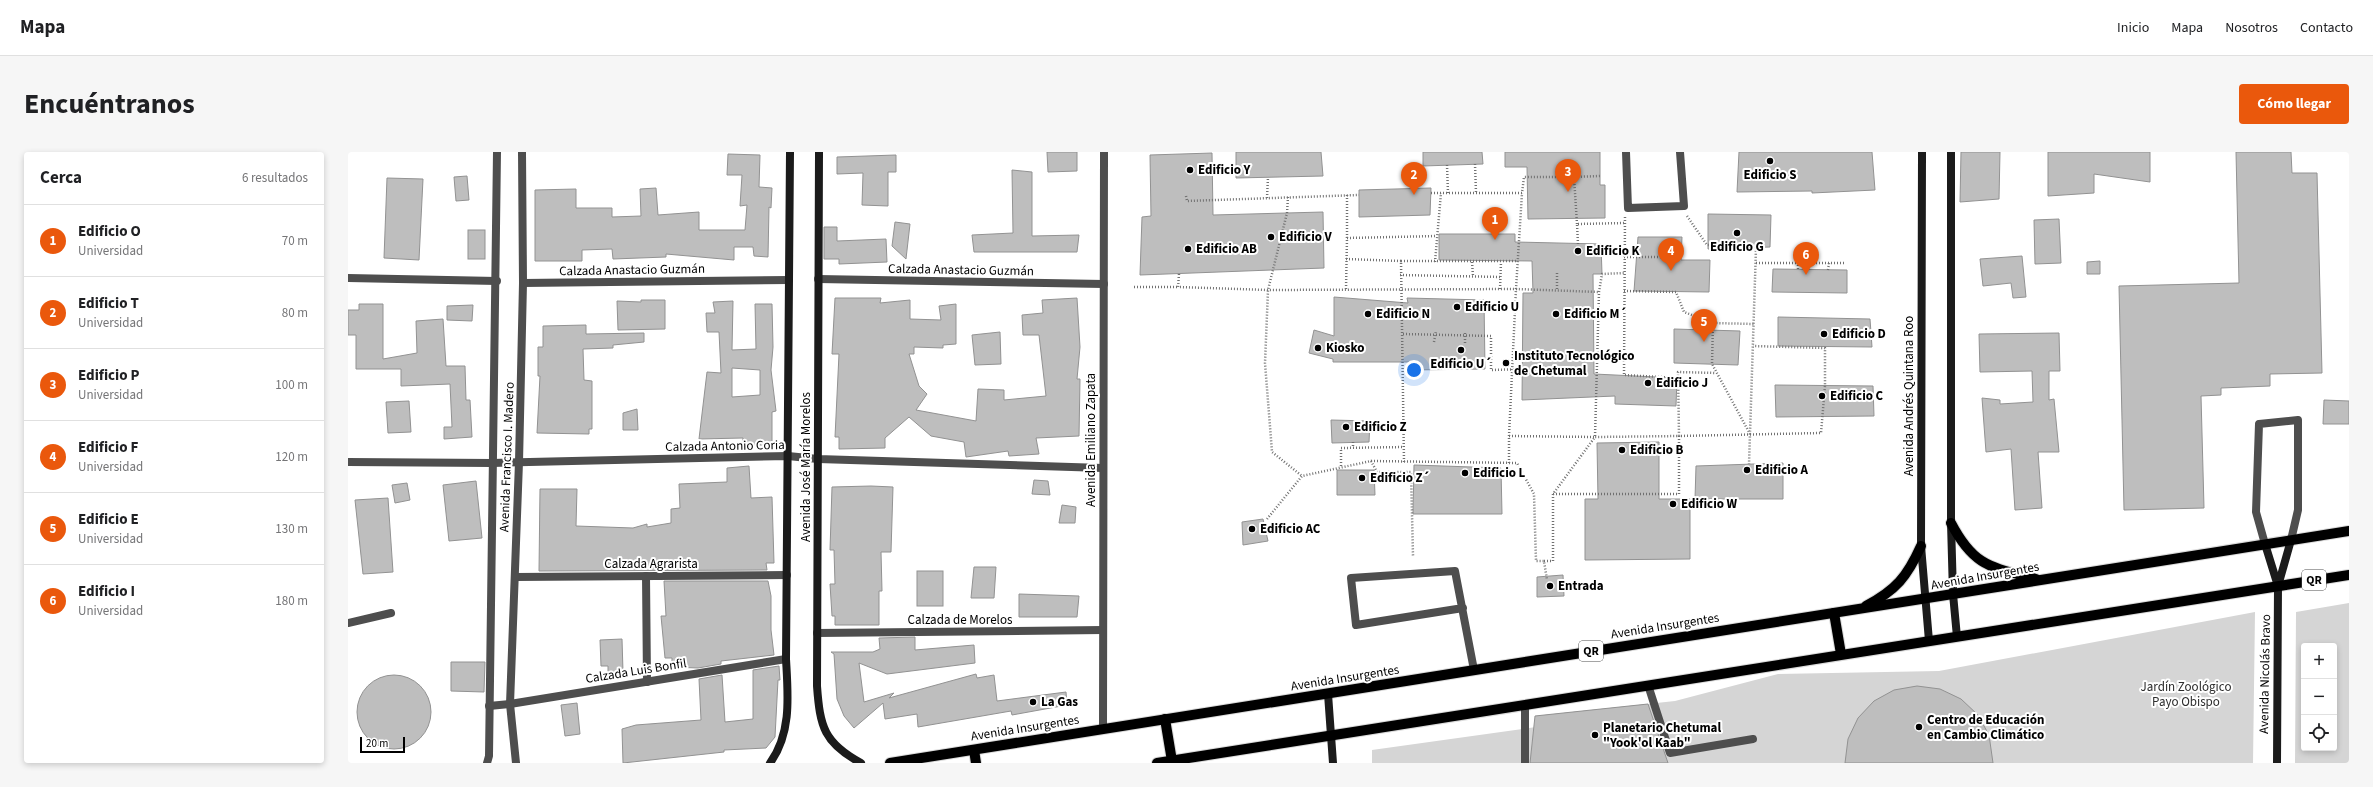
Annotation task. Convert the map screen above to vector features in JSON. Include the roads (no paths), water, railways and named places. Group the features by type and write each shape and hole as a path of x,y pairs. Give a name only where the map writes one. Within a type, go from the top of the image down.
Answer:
{"main road":[{"name":"Avenida José María Morelos","path":"770,763 782,744 786,726 788,697 786,659 790,152"},
{"name":"Avenida José María Morelos","path":"818,152 816,686 822,723 830,741 845,755 861,763"},
{"name":"Avenida Andrés Quintana Roo","path":"1922,152 1921,546 1929,641"},
{"path":"1951,152 1951,523 1953,594 1957,637"},
{"path":"1951,523 1961,543 1974,557 1990,567 2040,580"},
{"name":"Avenida Insurgentes","path":"890,763 2349,531"},
{"name":"Avenida Nicolás Bravo","path":"2277,763 2278,586 2291,540"},
{"name":"Avenida Nicolás Bravo","path":"2265,544 2278,586"},
{"path":"1859,610 1891,591 1904,578 1921,546"},
{"name":"QR","path":"1157,763 1525,706 1841,654 1957,637 2349,574"},
{"path":"1834,613 1841,654"},
{"path":"1328,694 1333,763"},
{"path":"1165,719 1172,761"},
{"path":"974,750 976,763"}],"street":[{"name":"Avenida Francisco I. Madero","path":"487,763 489,756 492,463 497,281 497,152"},
{"name":"Avenida Francisco I. Madero","path":"516,763 510,704 519,462 523,283 522,152"},
{"name":"Avenida Emiliano Zapata","path":"1103,729 1104,152"},
{"path":"1626,152 1628,208 1684,206 1680,152"},
{"path":"348,278 497,281"},
{"name":"Calzada Anastacio Guzmán","path":"818,279 1104,284"},
{"name":"Calzada Anastacio Guzmán","path":"523,283 789,280"},
{"path":"2265,544 2256,512 2259,424 2298,420 2298,510 2291,540"},
{"name":"Calzada Antonio Coria","path":"348,462 492,463 788,456 818,459 1103,468"},
{"path":"1462,608 1356,625 1351,578 1455,571 1474,670"},
{"name":"Calzada Agrarista","path":"515,577 787,575"},
{"path":"646,576 647,682"},
{"path":"348,623 391,613"},
{"name":"Calzada de Morelos","path":"817,633 1103,630"},
{"name":"Calzada Luis Bonfil","path":"489,706 510,704 786,659"},
{"path":"1648,685 1670,752 1753,739"},
{"path":"1525,706 1525,763"}],"place":[{"name":"Edificio S","path":"1770,161"},
{"name":"Edificio Y","path":"1190,170"},
{"name":"Edificio P","path":"1568,192"},
{"name":"Edificio T","path":"1414,195"},
{"name":"Edificio G","path":"1737,233"},
{"name":"Edificio V","path":"1271,237"},
{"name":"Edificio O","path":"1495,240"},
{"name":"Edificio AB","path":"1188,249"},
{"name":"Edificio K","path":"1578,251"},
{"name":"Edificio F","path":"1671,271"},
{"name":"Edificio I","path":"1806,275"},
{"name":"Edificio U","path":"1457,307"},
{"name":"Edificio N","path":"1368,314"},
{"name":"Edificio M´","path":"1556,314"},
{"name":"Edificio D","path":"1824,334"},
{"name":"Edificio E","path":"1704,342"},
{"name":"Kiosko","path":"1318,348"},
{"name":"Edificio U´","path":"1461,350"},
{"name":"Instituto Tecnológico de Chetumal","path":"1506,363"},
{"name":"Edificio J","path":"1648,383"},
{"name":"Edificio C","path":"1822,396"},
{"name":"Edificio Z","path":"1346,427"},
{"name":"Edificio B","path":"1622,450"},
{"name":"Edificio A","path":"1747,470"},
{"name":"Edificio L","path":"1465,473"},
{"name":"Edificio Z´","path":"1362,478"},
{"name":"Edificio W","path":"1673,504"},
{"name":"Edificio AC","path":"1252,529"},
{"name":"Entrada","path":"1550,586"},
{"name":"La Gas","path":"1033,702"},
{"name":"Centro de Educación en Cambio Climático","path":"1919,727"},
{"name":"Planetario Chetumal \"Yook'ol Kaab\"","path":"1595,735"}],"park label":[{"name":"Jardín Zoológico Payo Obispo","path":"2186,694"}]}
